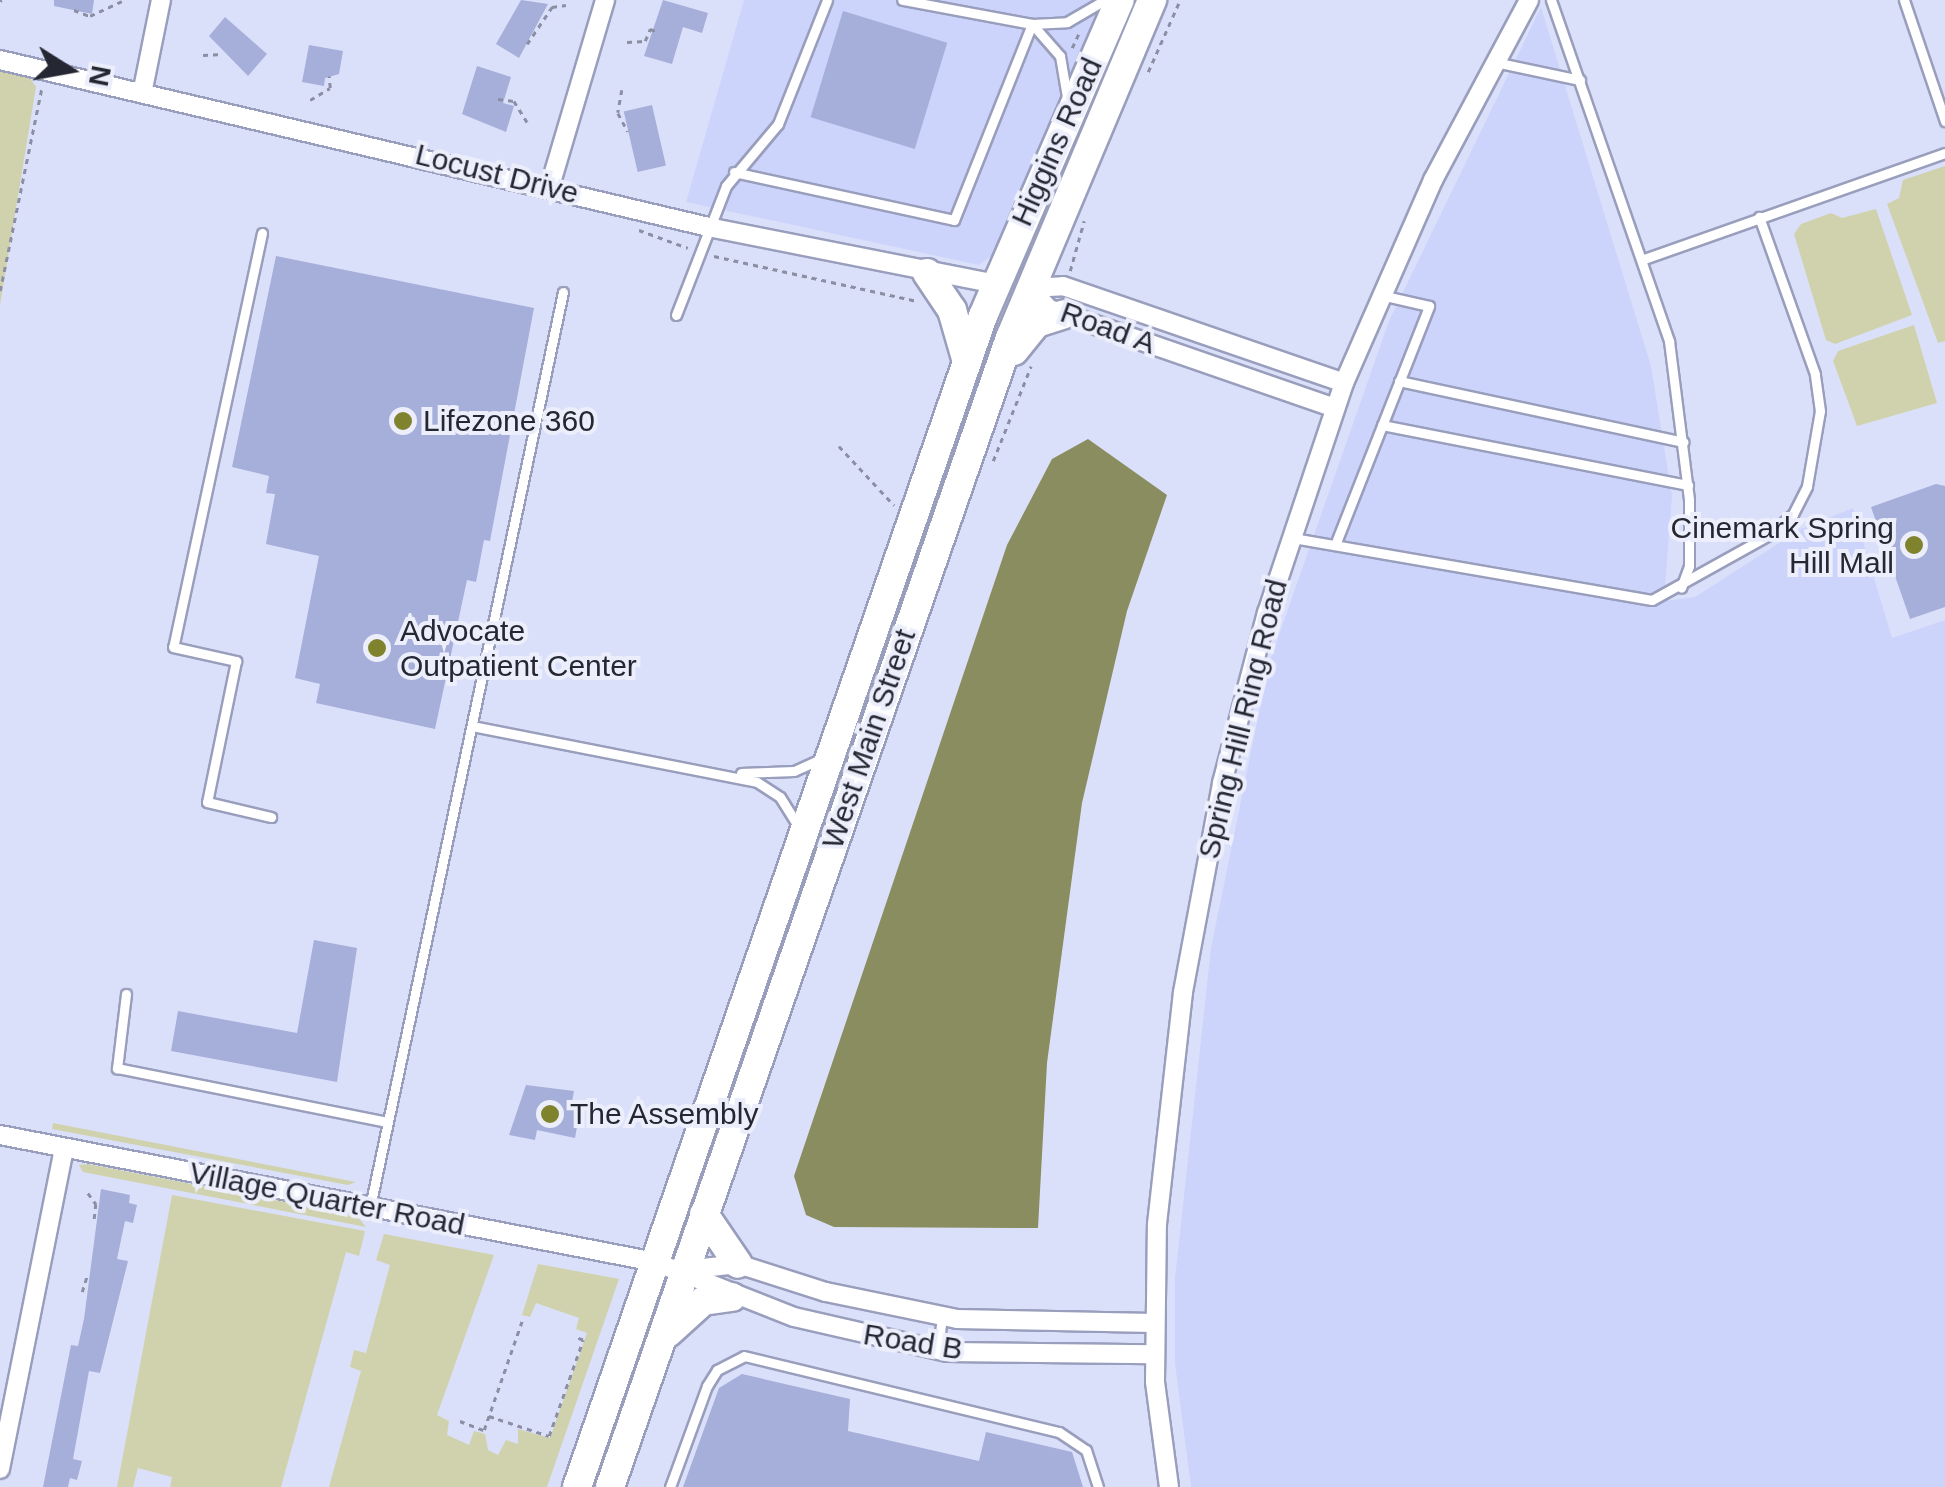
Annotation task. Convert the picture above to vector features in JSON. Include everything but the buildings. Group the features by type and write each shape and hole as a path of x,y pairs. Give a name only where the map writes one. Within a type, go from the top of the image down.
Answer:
{"main road":[{"name":"Higgins Road","path":"995,284 1120,0"},
{"name":"West Main Street","path":"610,1487 998,372 1152,0"},
{"path":"927,273 952,310 967,362"},
{"name":"West Main Street","path":"578,1487 995,284"},
{"path":"995,284 1030,288"},
{"path":"998,372 1037,324 1064,314"},
{"path":"704,1214 738,1264"},
{"path":"658,1346 689,1310 732,1296"}],"street":[{"path":"143,89 160,0"},
{"path":"550,186 605,0"},
{"name":"Spring Hill Ring Road","path":"1169,1487 1153,1323 1166,1120 1195,921 1229,754 1291,537 1344,383 1382,294 1493,62 1529,0"},
{"name":"Locust Drive","path":"0,60 143,89 713,228 995,284"},
{"name":"Road A","path":"1030,288 1064,286 1344,383"},
{"name":"Road A","path":"1030,288 1064,314 1335,408"},
{"name":"Village Quarter Road","path":"0,1135 654,1262"},
{"path":"0,1469 64,1148"},
{"name":"Road B","path":"654,1262 684,1270 732,1296 842,1331 938,1350 1154,1354"},
{"name":"Road B","path":"684,1270 738,1264 826,1292 942,1317 1014,1324 1153,1323"}],"lane":[{"path":"676,315 734,172 778,124 827,0"},
{"path":"902,0 1032,24 1067,22 1105,0"},
{"path":"1552,0 1644,260 1671,351 1688,485 1690,546 1680,588"},
{"path":"1904,0 1945,121"},
{"path":"734,172 954,220 1032,24"},
{"path":"1032,24 1060,56 1069,111"},
{"path":"1493,62 1580,80"},
{"path":"1644,260 1945,153"},
{"path":"1291,537 1652,600 1680,588 1793,514 1816,449 1815,374 1759,216"},
{"path":"262,233 173,648 236,661 207,802 271,817"},
{"path":"370,1208 564,292"},
{"path":"1335,545 1429,306 1382,294"},
{"path":"1400,381 1684,442"},
{"path":"1382,424 1688,485"},
{"path":"472,726 728,774 794,771 833,747"},
{"path":"728,774 780,797 803,834"},
{"path":"126,994 117,1068 387,1122"},
{"path":"938,1350 942,1317"},
{"path":"670,1487 707,1386 718,1370 744,1356 1059,1432 1086,1450 1098,1487"}],"path":[{"path":"74,10 90,16 124,0"},
{"path":"1140,88 1180,0"},
{"path":"527,44 552,8 566,5"},
{"path":"1069,55 1081,27"},
{"path":"627,42 645,41 650,29 656,31"},
{"path":"203,55 223,54"},
{"path":"0,291 46,70"},
{"path":"310,100 330,88 329,76"},
{"path":"622,90 618,113 628,132"},
{"path":"498,99 514,101 529,124"},
{"path":"1070,271 1086,210"},
{"path":"839,446 894,505"},
{"path":"88,1193 96,1204 94,1223"},
{"path":"82,1292 87,1276"},
{"path":"460,1421 484,1430 523,1318"},
{"path":"489,1416 550,1436 582,1340 577,1338"}],"shaded area":[{"path":"744,0 1107,0 996,252 979,265 686,202"},
{"path":"1541,7 1651,366 1672,496 1664,601 1695,597 1801,529 1853,508 1892,638 1945,620 1945,1487 1191,1487 1175,1364 1175,1278 1211,948 1269,663 1389,321"},
{"path":"0,71 29,77 36,87 0,305"},
{"path":"1945,166 1945,341 1938,343 1887,204 1899,198 1903,180"},
{"path":"1876,209 1912,315 1835,344 1826,340 1794,234 1801,224 1831,213 1842,218"},
{"path":"1914,325 1937,403 1857,426 1833,361 1838,351"},
{"path":"1088,439 1167,495 1127,611 1082,803 1047,1063 1038,1228 834,1227 806,1215 794,1176 1007,545 1052,459"},
{"path":"53,1123 356,1182 348,1185 52,1129"},
{"path":"79,1165 357,1216 366,1227 83,1172"},
{"path":"172,1195 365,1231 359,1256 346,1252 281,1487 170,1487 172,1477 138,1468 133,1487 117,1487"},
{"path":"384,1234 494,1255 437,1415 449,1421 447,1435 469,1445 474,1431 485,1434 488,1450 498,1455 506,1440 518,1444 518,1429 550,1438 587,1333 576,1329 579,1318 536,1303 530,1317 522,1315 538,1264 619,1279 547,1487 329,1487 361,1371 350,1367 354,1350 366,1353 390,1265 376,1260"}],"place":[{"name":"Lifezone 360","path":"403,421"},
{"name":"Cinemark Spring Hill Mall","path":"1914,545"},
{"name":"Advocate Outpatient Center","path":"377,648"},
{"name":"The Assembly","path":"550,1114"}]}
